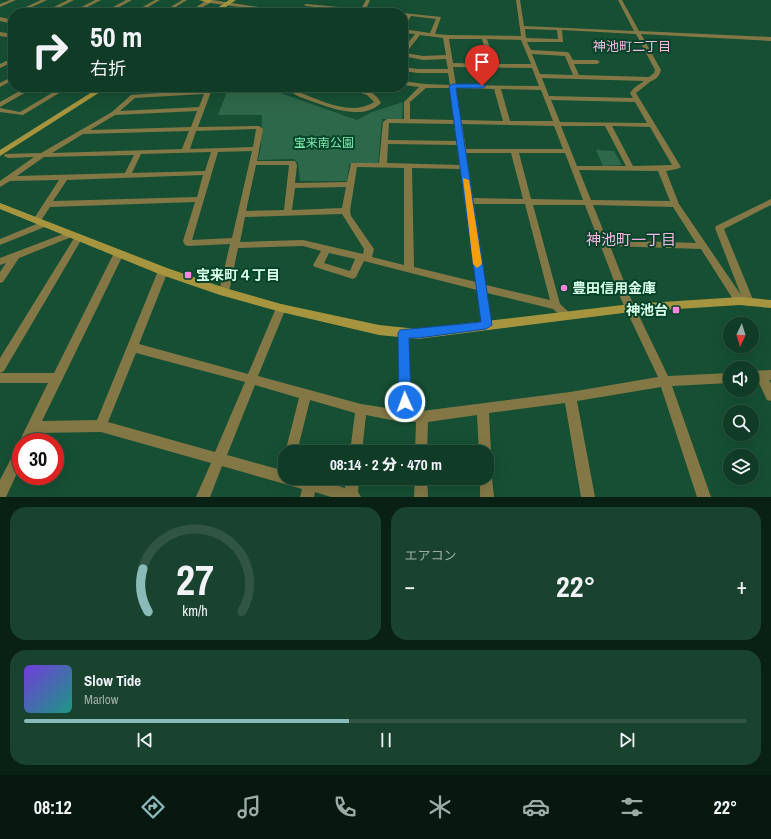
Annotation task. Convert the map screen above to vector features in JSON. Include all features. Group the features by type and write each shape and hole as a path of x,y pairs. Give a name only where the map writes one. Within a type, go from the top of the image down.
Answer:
{"street":[{"path":"0,6 14,0"},
{"path":"28,8 46,0"},
{"path":"55,8 72,0"},
{"path":"82,8 99,0"},
{"path":"114,8 130,0"},
{"path":"143,8 158,0"},
{"path":"171,8 185,0"},
{"path":"202,0 263,8"},
{"path":"222,8 239,0"},
{"path":"302,8 312,0"},
{"path":"518,0 524,39 603,243 665,381 704,497"},
{"path":"574,168 661,170 677,167 633,93 634,90 652,79 657,74 657,65 620,0"},
{"path":"198,8 210,1"},
{"path":"306,5 340,8"},
{"path":"409,15 439,18 432,34"},
{"path":"522,27 771,39"},
{"path":"408,32 446,37 484,37 561,41 559,29"},
{"path":"408,47 419,33"},
{"path":"446,37 486,325"},
{"path":"484,37 492,66"},
{"path":"529,52 564,53 577,76"},
{"path":"408,55 423,58 449,57"},
{"path":"570,62 597,62"},
{"path":"408,70 418,71 492,66 535,66"},
{"path":"539,76 652,79"},
{"path":"408,84 424,86 498,86 543,88"},
{"path":"407,121 408,102 424,86"},
{"path":"498,86 507,123"},
{"path":"0,105 23,92"},
{"path":"0,110 21,114 58,92"},
{"path":"0,148 88,92"},
{"path":"0,154 97,92"},
{"path":"0,185 44,154 114,113 133,96 188,92"},
{"path":"185,151 208,92"},
{"path":"296,92 347,110 358,111 370,109 378,103 377,98 363,92"},
{"path":"547,98 636,100"},
{"path":"114,113 201,109"},
{"path":"383,165 386,122 407,121 652,125"},
{"path":"607,124 631,169"},
{"path":"81,132 194,128 257,127 260,129 224,292"},
{"path":"384,142 514,150 568,151"},
{"path":"8,156 256,149"},
{"path":"215,150 187,241 188,243 302,243 409,268 556,306 567,315"},
{"path":"514,150 556,306"},
{"path":"127,176 139,152"},
{"path":"253,163 292,163 288,213"},
{"path":"327,248 318,265 353,275 369,250 347,216 346,211 354,165 464,167"},
{"path":"408,167 409,268"},
{"path":"661,170 675,204 744,302"},
{"path":"9,179 208,173"},
{"path":"0,242 40,222 48,204 64,178"},
{"path":"291,186 350,184"},
{"path":"48,204 200,199"},
{"path":"468,201 675,204"},
{"path":"744,302 719,228 771,202"},
{"path":"0,206 163,271 224,292 281,308 379,330 418,334 631,308 744,302 771,304"},
{"path":"241,214 346,211"},
{"path":"0,262 75,236"},
{"path":"0,368 75,236"},
{"path":"603,243 704,246"},
{"path":"30,433 119,253"},
{"path":"0,279 16,256"},
{"path":"101,426 163,271"},
{"path":"203,497 281,308"},
{"path":"403,333 406,416"},
{"path":"132,347 361,409 422,417 570,397 665,381 723,378"},
{"path":"762,376 771,396"},
{"path":"0,378 56,378"},
{"path":"293,445 306,394"},
{"path":"570,397 588,497"},
{"path":"357,445 361,409"},
{"path":"483,409 485,445"},
{"path":"422,417 422,445"},
{"path":"33,427 101,426 278,476"},
{"path":"0,494 12,469"},
{"path":"298,485 308,491 352,497 353,485"},
{"path":"421,485 421,497"},
{"path":"486,485 487,497"}],"green space":[{"name":"宝来南公園","path":"227,92 280,92 357,120 372,112 403,102 402,119 382,119 378,163 349,164 347,181 300,181 298,163 294,159 258,160 261,147 262,115 218,115"},
{"path":"596,150 614,151 622,165 603,166"}],"slow traffic":[{"path":"465,180 477,264"}],"place":[{"name":"宝来町４丁目","path":"188,275"},
{"name":"豊田信用金庫","path":"564,288"},
{"name":"神池台","path":"676,310"}],"district":[{"name":"神池町二丁目","path":"632,46"},
{"name":"神池町一丁目","path":"631,239"}],"route":[{"path":"405,402 403,333 418,334 486,325 453,86 482,86"}]}
